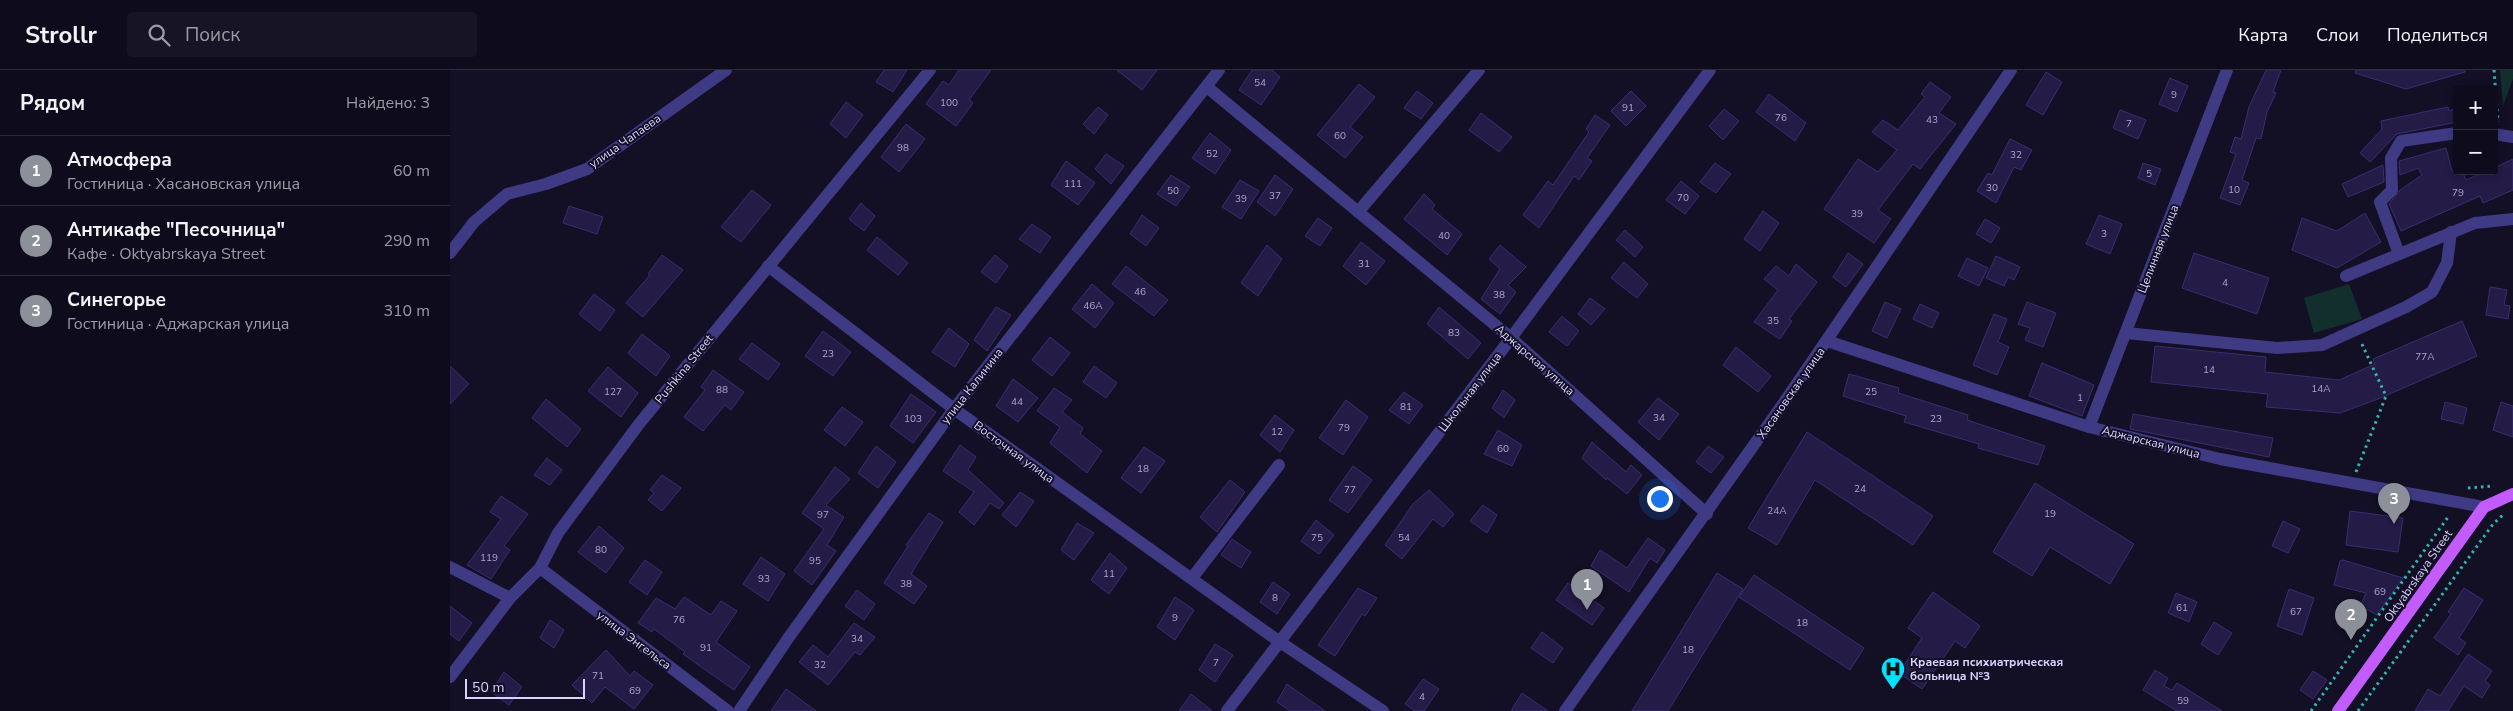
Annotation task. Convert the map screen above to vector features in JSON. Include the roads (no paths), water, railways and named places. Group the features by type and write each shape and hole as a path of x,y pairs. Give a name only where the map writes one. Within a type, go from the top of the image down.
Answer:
{"main road":[{"path":"2484,507 2513,494"},
{"name":"Oktyabrskaya Street","path":"2338,711 2484,507"}],"street":[{"name":"улица Чапаева","path":"450,253 474,222 507,194 546,184 587,169 726,70"},
{"name":"Pushkina Street","path":"450,677 510,598 540,568 558,533 639,424 930,70"},
{"name":"улица Калинина","path":"739,711 788,637 954,409 1219,70"},
{"path":"1358,212 1479,70"},
{"name":"Школьная улица","path":"1227,711 1511,338 1710,70"},
{"name":"Хасановская улица","path":"1565,711 1707,514 2011,70"},
{"name":"Целинная улица","path":"2089,427 2227,70"},
{"name":"Аджарская улица","path":"1206,87 1511,338 1707,514"},
{"path":"2399,254 2380,202 2392,190 2391,158 2401,141 2453,133"},
{"path":"2498,134 2513,136"},
{"path":"2346,276 2475,222 2513,219"},
{"path":"2126,333 2277,348 2322,345 2406,307 2432,292 2447,263 2451,232"},
{"name":"Восточная улица","path":"768,266 954,409 1280,642 1383,711"},
{"name":"Аджарская улица","path":"1827,341 2089,427 2220,459 2484,507"},
{"path":"1192,578 1279,465"},
{"path":"450,567 510,598"},
{"name":"улица Энгельса","path":"540,568 728,711"}],"place":[{"name":"Синегорье","path":"2394,524"},
{"name":"Атмосфера","path":"1587,610"},
{"name":"Антикафе \"Песочница\"","path":"2351,640"},
{"name":"Краевая психиатрическая больница №3","path":"1893,690"}]}
